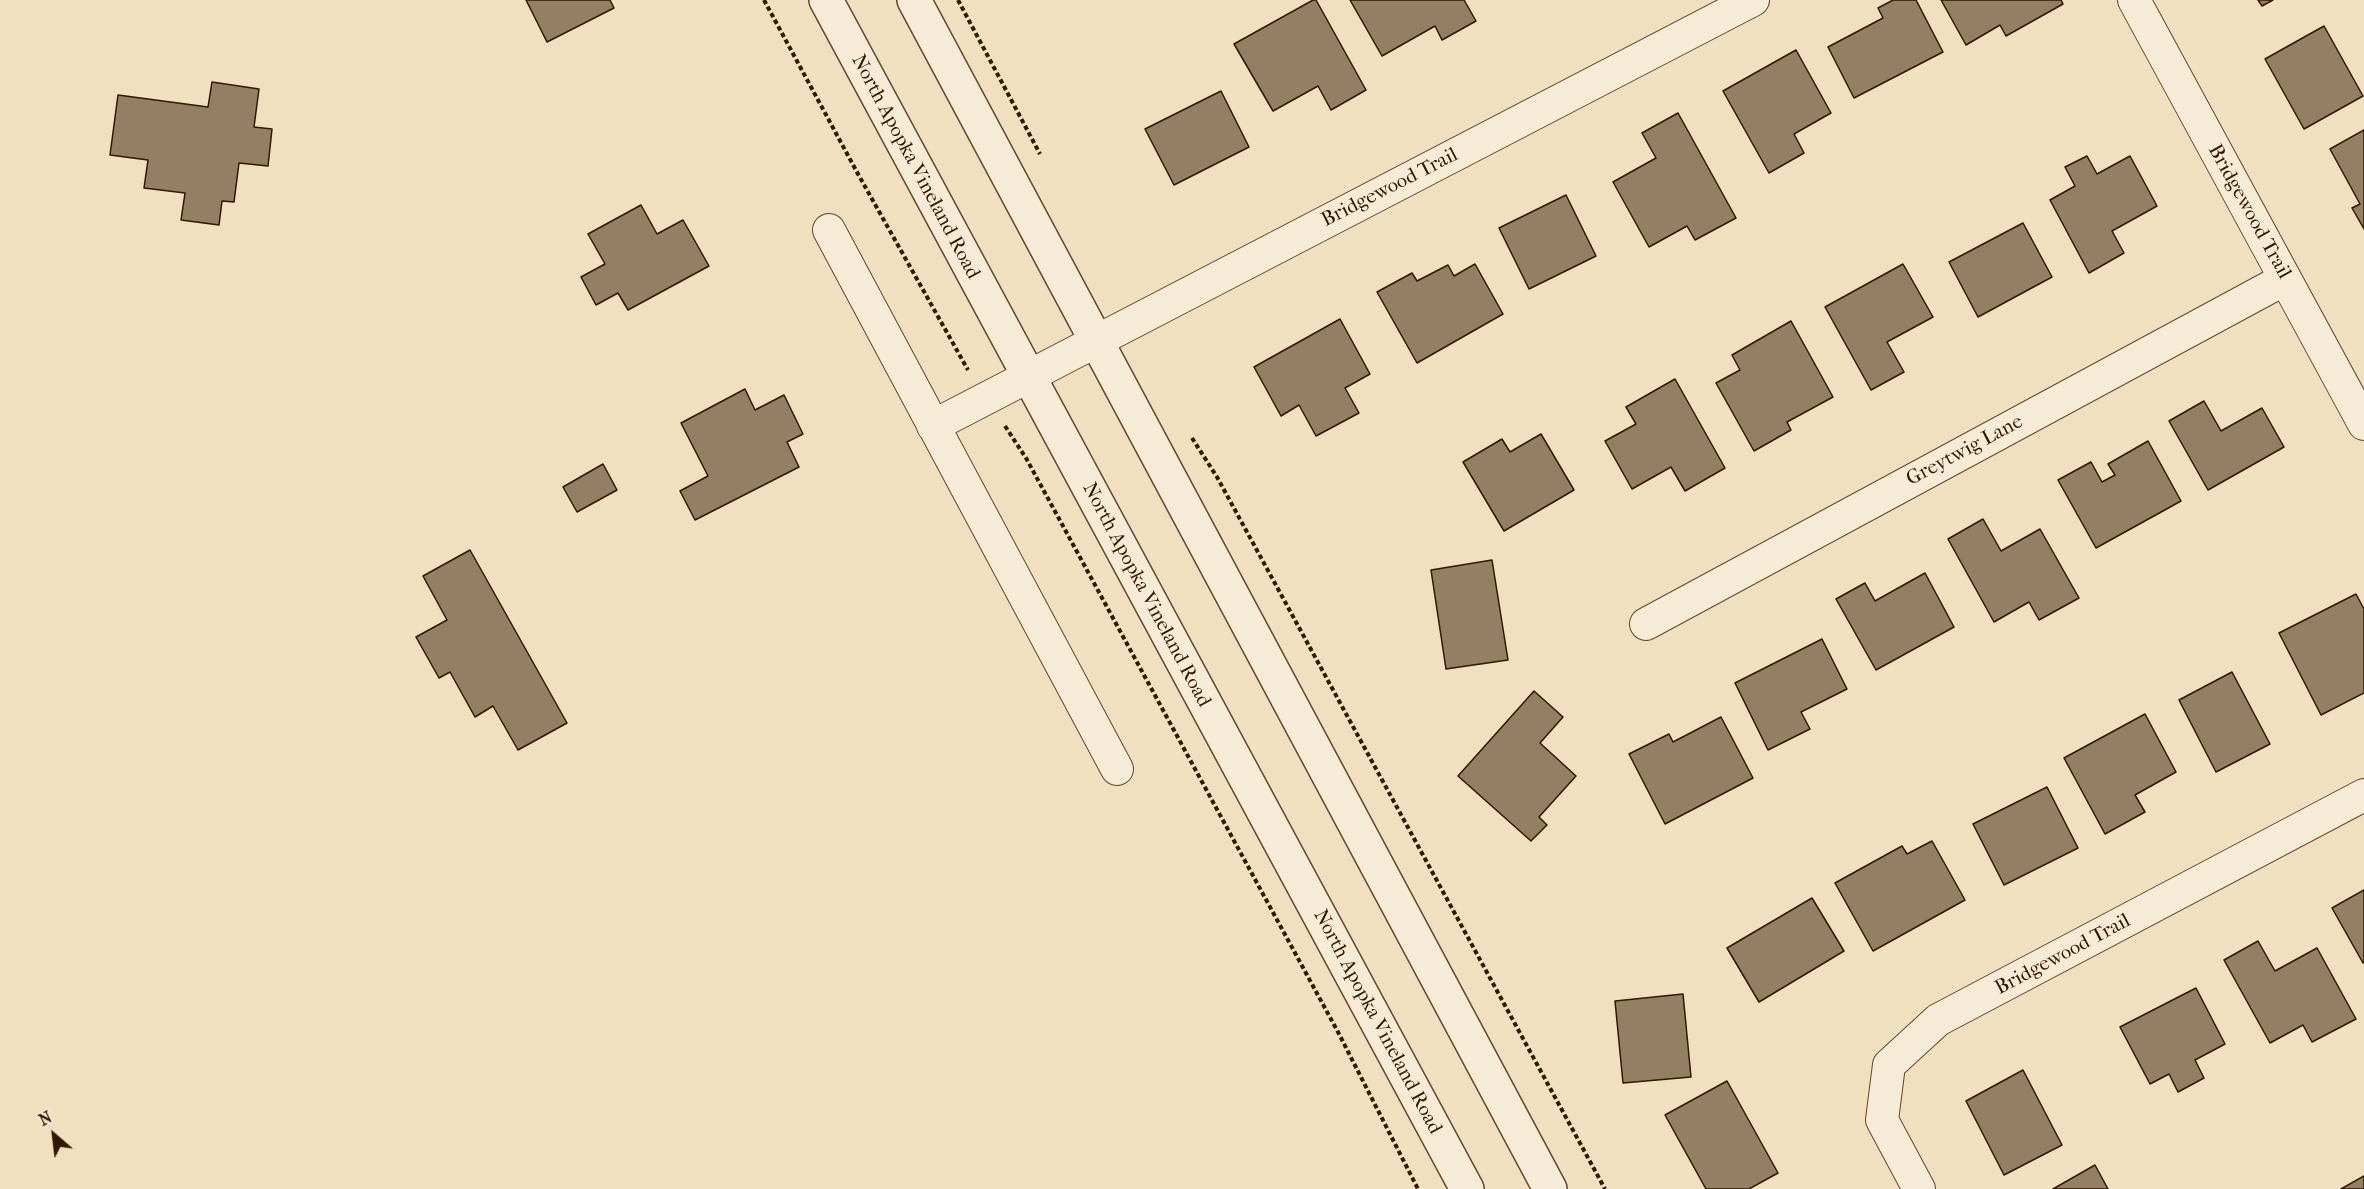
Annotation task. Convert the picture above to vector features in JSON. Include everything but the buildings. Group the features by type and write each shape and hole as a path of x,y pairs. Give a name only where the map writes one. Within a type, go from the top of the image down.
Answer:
{"street":[{"name":"North Apopka Vineland Road","path":"826,0 1467,1189"},
{"path":"914,0 1550,1189"},
{"name":"Bridgewood Trail","path":"933,426 1753,0"},
{"name":"Bridgewood Trail","path":"2134,0 2364,424"},
{"path":"829,230 1117,770"},
{"name":"Greytwig Lane","path":"1646,624 2285,279"},
{"name":"Bridgewood Trail","path":"1919,1189 1882,1120 1889,1065 1938,1020 2364,795"}],"path":[{"path":"764,0 869,195 985,398 1026,458 1338,1032 1418,1189"},
{"path":"958,0 1043,160"},
{"path":"1186,429 1217,477 1605,1189"}]}
